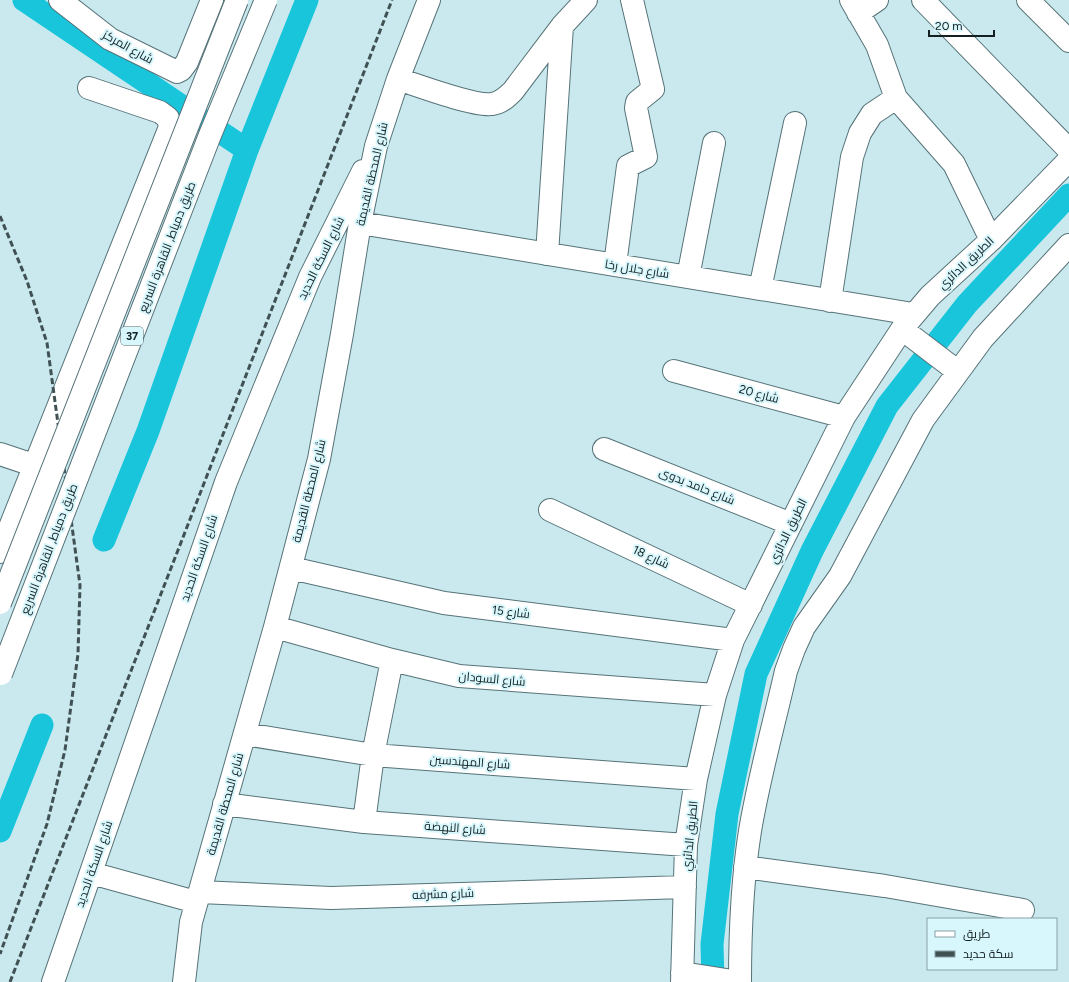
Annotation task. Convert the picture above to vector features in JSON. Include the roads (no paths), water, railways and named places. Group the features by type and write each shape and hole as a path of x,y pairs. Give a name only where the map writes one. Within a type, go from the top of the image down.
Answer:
{"main road":[{"name":"شارع المركز","path":"60,0 124,48 177,72 181,70 187,62 212,0"},
{"name":"طريق دمياط, القاهرة السريع","path":"0,603 237,0"},
{"name":"طريق دمياط, القاهرة السريع","path":"1,674 208,142 266,0"},
{"name":"شارع المحطة القديمة","path":"184,982 191,922 275,627 319,458 342,334 360,223 376,146 398,79 429,0"},
{"path":"398,79 478,104 492,104 504,100 513,91 562,26 586,0"},
{"path":"615,265 628,166 646,157 636,108 637,102 653,90 632,0"},
{"path":"877,0 855,6 877,45 896,98 954,164 991,240"},
{"path":"923,0 1069,150"},
{"path":"1028,0 1069,41"},
{"path":"547,254 562,26"},
{"path":"0,552 170,127 168,118 160,112 89,88"},
{"path":"830,301 852,157 860,133 872,114 896,98"},
{"path":"760,289 795,122"},
{"path":"688,277 714,143"},
{"name":"شارع السكة الحديد","path":"53,982 91,874 148,702 226,482 310,277 376,146"},
{"name":"الطريق الدائري","path":"682,978 686,887 686,845 696,779 715,695 733,640 844,417 908,322 930,296 991,240 1069,160"},
{"name":"شارع جلال رخا","path":"360,223 830,301 908,322"},
{"path":"682,978 739,982 740,931 745,867 750,830 786,671 804,627 840,576 923,420 957,371 1010,307 1069,245"},
{"path":"908,322 957,371"},
{"name":"شارع 20","path":"674,371 844,417"},
{"name":"شارع حامد بدوى","path":"604,449 791,524"},
{"path":"0,454 34,465"},
{"name":"شارع 18","path":"550,510 751,605"},
{"name":"شارع 15","path":"291,568 444,603 733,640"},
{"name":"شارع السودان","path":"275,627 392,660 469,678 715,695"},
{"path":"364,822 373,755 392,660"},
{"name":"شارع المهندسين","path":"245,734 373,755 696,779"},
{"name":"شارع النهضة","path":"224,804 364,822 686,845"},
{"path":"745,867 885,886 1023,910"},
{"name":"شارع مشرفه","path":"91,874 198,897 332,898 686,887"}],"waterway":[{"path":"24,0 247,150"},
{"path":"104,540 148,431 247,150 307,0"},
{"path":"713,982 712,944 727,814 756,674 812,551 887,406 967,304 1069,195"},
{"path":"0,831 42,725"}],"railway":[{"path":"10,982 392,0"},
{"path":"0,216 27,281 47,343 80,585 78,654 65,750 47,824 0,954"}]}
